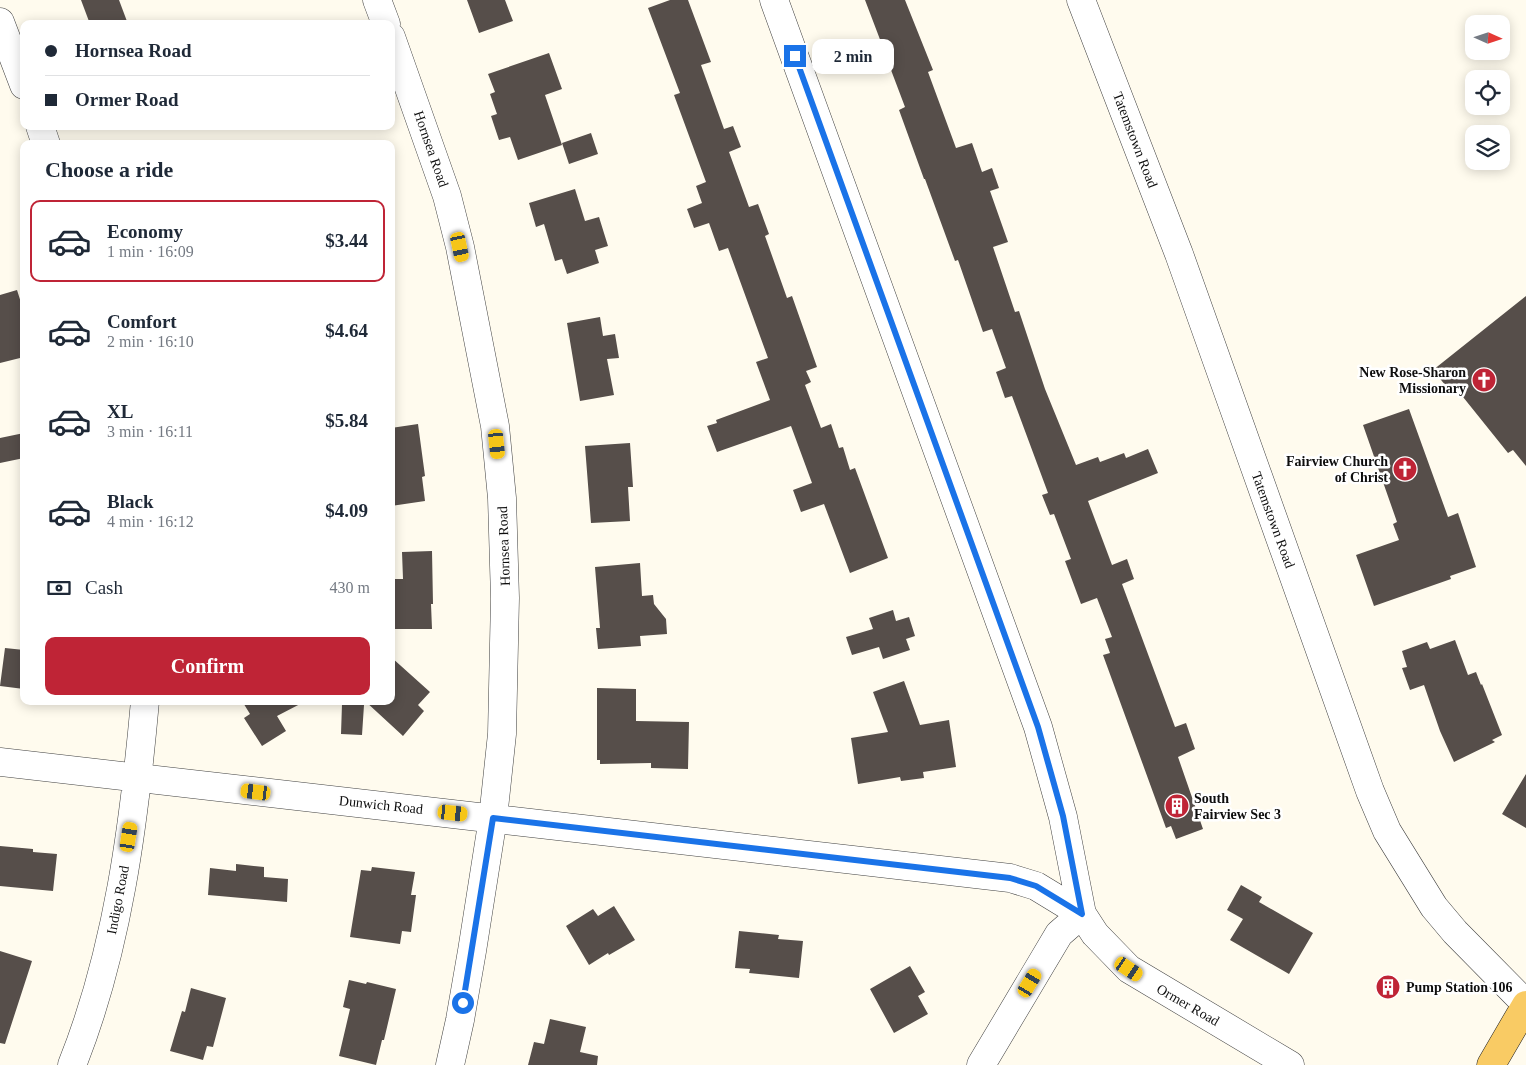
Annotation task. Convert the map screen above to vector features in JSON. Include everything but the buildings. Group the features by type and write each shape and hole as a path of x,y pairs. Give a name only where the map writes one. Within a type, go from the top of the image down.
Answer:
{"main road":[{"path":"1491,1065 1526,1004"}],"street":[{"path":"377,0 384,20"},
{"name":"Ormer Road","path":"774,0 1038,727 1063,816 1082,914 1095,934 1129,969 1290,1065"},
{"name":"Tatemstown Road","path":"1081,0 1179,254 1367,782 1387,831 1434,907 1455,932 1526,1004"},
{"path":"0,22 20,74"},
{"name":"Hornsea Road","path":"395,47 447,196 460,247 495,426 502,498 506,598 502,734 493,818 460,1020 450,1065"},
{"name":"Indigo Road","path":"72,1065 81,1042 105,962 120,896 138,779 145,705"},
{"name":"Dunwich Road","path":"0,762 1010,878 1036,886 1082,914"},
{"path":"981,1065 1059,934 1082,914"}],"place":[{"name":"New Rose-Sharon Missionary","path":"1484,380"},
{"name":"Fairview Church of Christ","path":"1405,469"},
{"name":"South Fairview Sec 3","path":"1177,806"},
{"name":"Pump Station 106","path":"1388,987"}],"route":[{"path":"463,1003 493,818 1010,878 1036,886 1082,914 1063,816 1038,727 795,56"}]}
